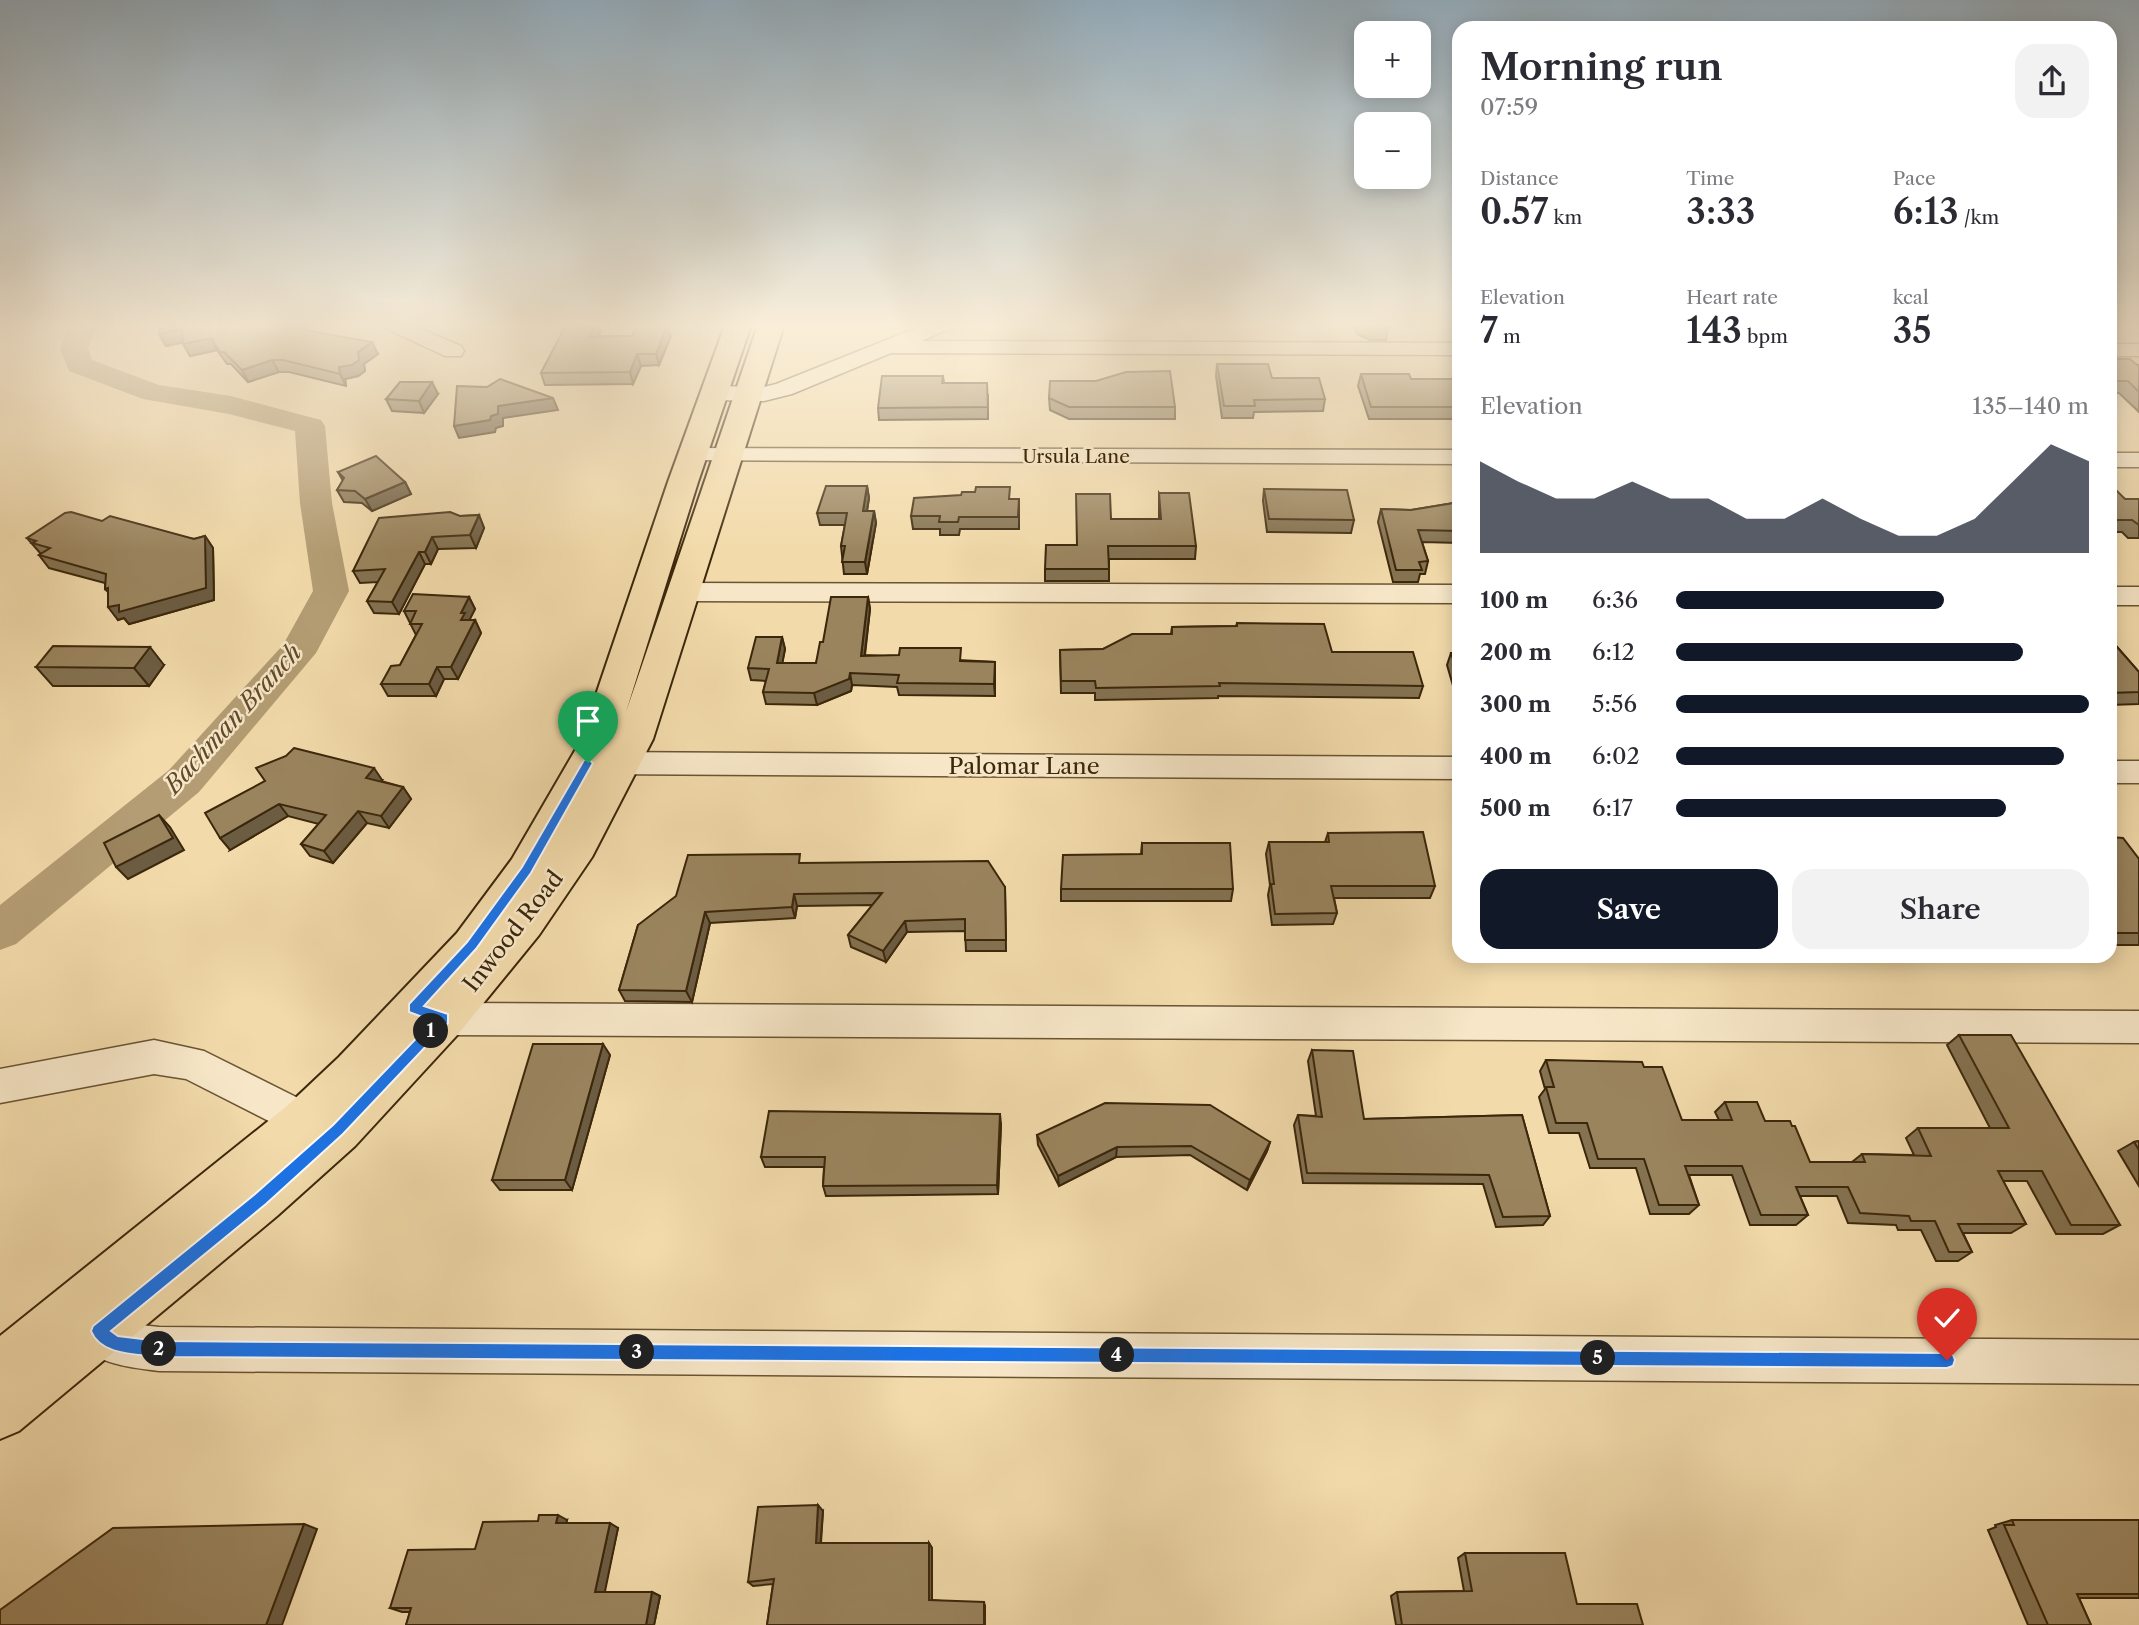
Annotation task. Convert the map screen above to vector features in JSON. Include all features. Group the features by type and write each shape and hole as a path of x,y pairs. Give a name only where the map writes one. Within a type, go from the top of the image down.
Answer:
{"main road":[{"name":"Inwood Road","path":"0,1412 85,1321 355,1072 429,1013 531,912 578,846 606,763 606,719 711,401"},
{"name":"Inwood Road","path":"606,763 635,739 746,401"},
{"name":"Inwood Road","path":"0,1370 85,1321 260,1199 328,1139 429,1013"}],"street":[{"name":"Ursula Lane","path":"692,455 1452,457"},
{"path":"2117,460 2139,460"},
{"path":"684,592 1452,594"},
{"path":"2117,596 2139,596"},
{"name":"Palomar Lane","path":"606,763 1452,768"},
{"path":"2117,772 2139,772"},
{"path":"429,1013 2139,1027"},
{"path":"0,1086 155,1057 191,1063 304,1121"},
{"path":"85,1321 115,1343 159,1349 2139,1362"}],"building":[{"path":"456,401 534,401 498,406 498,414 491,416 490,420 454,426"},
{"path":"879,401 988,401 988,407 878,408"},
{"path":"1055,401 1174,401 1175,407 1069,407"},
{"path":"1223,401 1254,401 1255,406 1224,406"},
{"path":"1369,401 1452,401 1452,407 1371,407"},
{"path":"376,456 405,482 365,499 355,491 337,490 344,478 338,472"},
{"path":"826,486 867,486 863,511 874,511 865,562 842,562 845,546 841,546 847,513 817,513"},
{"path":"976,487 1010,487 1009,499 1019,499 1018,517 959,517 958,522 939,522 940,516 911,516 914,498 961,495 962,492 975,492"},
{"path":"1264,489 1347,490 1354,520 1269,519"},
{"path":"2117,491 2125,499 2139,499 2139,525 2132,520 2117,520"},
{"path":"1159,493 1189,493 1196,546 1108,546 1109,569 1045,569 1046,545 1077,545 1076,494 1110,494 1111,519 1161,519"},
{"path":"1452,503 1452,531 1418,530 1428,561 1419,562 1422,570 1396,570 1381,509 1411,510"},
{"path":"71,512 102,521 110,516 194,539 205,536 206,588 119,612 119,605 108,607 106,574 39,555 50,548 32,543 36,541 27,538 65,513"},
{"path":"450,512 460,516 479,515 470,535 432,537 425,552 419,552 392,602 367,601 385,569 353,571 379,518"},
{"path":"413,594 469,597 461,613 465,613 461,620 475,620 451,667 437,667 429,684 381,684 391,666 400,665 422,624 410,624 416,611 404,611"},
{"path":"831,597 868,597 861,656 899,655 900,648 961,648 960,661 995,662 994,684 897,683 899,675 850,673 849,679 814,693 763,692 769,669 748,668 756,637 782,637 777,663 816,663 820,642 823,642"},
{"path":"1237,623 1324,624 1332,652 1413,652 1423,686 1219,683 1220,686 1096,688 1095,681 1061,681 1060,650 1103,649 1132,634 1172,634 1172,627 1237,626"},
{"path":"53,646 150,647 134,668 36,667"},
{"path":"2117,647 2139,672 2139,692 2117,693"},
{"path":"294,748 374,768 366,778 403,787 381,816 358,811 324,851 301,844 326,815 279,804 220,838 205,813 265,781 256,768 286,756"},
{"path":"159,815 173,838 116,867 104,843"},
{"path":"1423,832 1435,886 1331,886 1337,913 1275,914 1269,842 1329,842 1328,833"},
{"path":"2117,838 2123,838 2139,859 2139,933 2117,933"},
{"path":"1142,843 1230,843 1233,889 1061,889 1063,855 1142,854"},
{"path":"800,854 799,863 988,861 1005,887 1006,940 965,940 965,919 905,921 883,951 848,935 882,893 794,894 792,907 705,912 686,991 619,990 638,925 676,896 688,855"},
{"path":"1959,1035 2011,1035 2120,1225 2071,1225 2042,1171 1998,1171 2026,1224 1958,1224 1972,1252 1949,1252 1935,1221 1911,1221 1909,1216 1860,1213 1848,1187 1796,1187 1808,1215 1761,1215 1742,1166 1685,1166 1699,1205 1659,1205 1644,1159 1598,1159 1587,1123 1556,1123 1546,1087 1554,1087 1546,1060 1642,1062 1644,1067 1662,1067 1682,1120 1732,1120 1725,1102 1757,1102 1765,1121 1790,1121 1792,1126 1795,1126 1810,1162 1865,1162 1862,1154 1931,1156 1918,1128 2009,1128"},
{"path":"533,1044 603,1044 565,1180 492,1180"},
{"path":"1312,1050 1353,1051 1364,1119 1522,1115 1550,1216 1503,1217 1489,1175 1307,1173 1298,1115 1322,1117"},
{"path":"1105,1103 1210,1105 1270,1142 1250,1180 1191,1146 1117,1147 1058,1176 1037,1135"},
{"path":"769,1111 1000,1114 997,1185 823,1186 825,1157 761,1157"},
{"path":"818,1505 816,1543 929,1543 929,1600 984,1602 984,1625 767,1625 774,1579 748,1582 758,1507"},
{"path":"539,1515 558,1515 556,1523 610,1523 595,1592 652,1592 646,1625 406,1625 411,1608 390,1608 408,1550 475,1549 483,1522 538,1521"},
{"path":"2012,1520 2139,1520 2139,1594 2077,1594 2091,1625 2048,1625 2004,1525 2014,1525"},
{"path":"304,1524 266,1625 0,1625 0,1610 113,1528"},
{"path":"1465,1553 1565,1553 1577,1604 1637,1604 1643,1625 1402,1625 1397,1592 1472,1591"}],"waterway":[{"name":"Bachman Branch","path":"0,931 184,781 297,653 331,591 316,503 310,426 231,405 204,401"}],"route":[{"path":"588,763 526,870 472,945 414,1008 443,1018 338,1130 260,1199 99,1331 115,1343 159,1349 1947,1360"}]}
